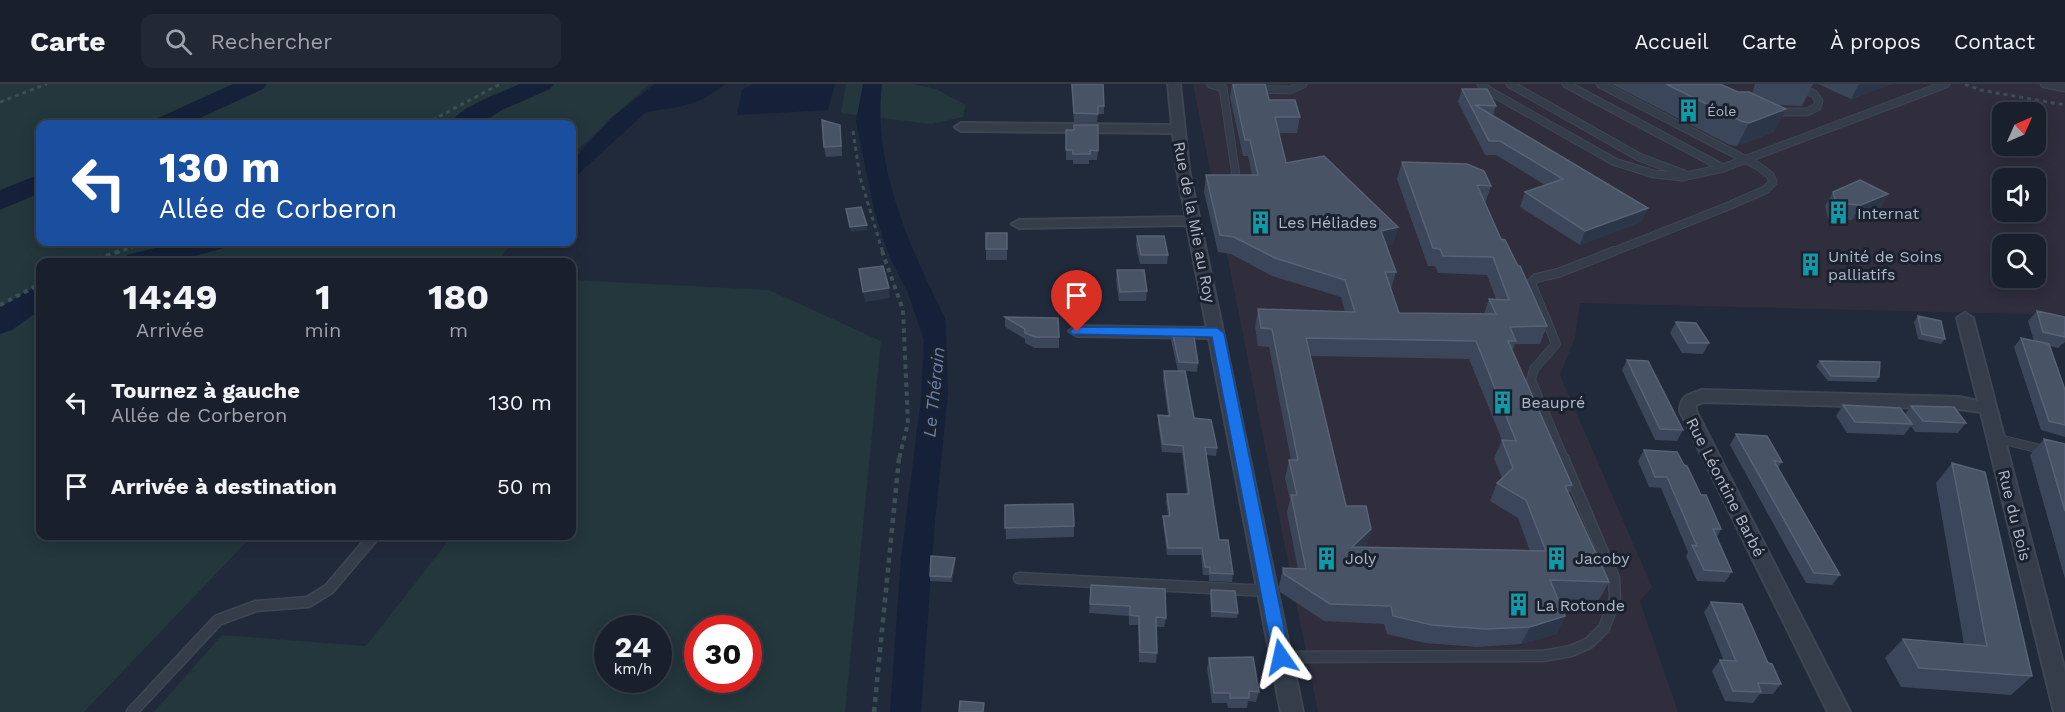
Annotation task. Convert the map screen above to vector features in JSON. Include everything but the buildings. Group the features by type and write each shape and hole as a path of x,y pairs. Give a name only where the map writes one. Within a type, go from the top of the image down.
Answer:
{"street":[{"name":"Rue de la Mie au Roy","path":"1174,84 1177,129 1194,221 1292,712"},
{"path":"961,127 1177,129"},
{"path":"1020,224 1194,221"},
{"name":"Rue du Bois","path":"1965,318 2065,712"},
{"path":"1077,332 1217,333"},
{"name":"Rue Léontine Barbé","path":"1839,712 1688,411 1688,402 1702,396 1959,403 1988,408"}],"lane":[{"path":"1210,84 1233,89"},
{"path":"1244,89 1290,90 1303,84"},
{"path":"1481,84 1491,92 1615,162 1664,176 1693,176 1723,168 1944,84"},
{"path":"1510,84 1639,157 1666,169 1693,176"},
{"path":"1566,84 1723,168"},
{"path":"1281,657 1543,656 1581,647 1606,624 1615,606 1616,588 1533,387 1531,373 1533,369 1551,354 1556,344 1531,283 1536,278 1578,265 1765,190 1773,182 1770,175 1747,160 1600,84"},
{"path":"1763,111 1807,112 1815,109 1819,103 1816,96 1794,84"},
{"path":"2044,84 2065,88"},
{"path":"1223,88 1236,176"},
{"path":"1995,437 2065,455"},
{"path":"132,712 218,620 256,606 308,602 329,588 371,540"},
{"path":"1019,578 1269,591"}],"path":[{"path":"0,102 47,84"},
{"path":"433,120 501,84"},
{"path":"1965,84 1980,90 2065,105"},
{"path":"853,131 860,177 876,234 903,309 908,423 899,456 874,712"},
{"path":"100,258 135,246"},
{"path":"0,305 36,286"}],"shaded area":[{"path":"1193,84 2065,84 2065,315 1580,303 1575,338 1560,375 1652,587 1640,601 1678,712 1318,712"}],"green space":[{"path":"0,84 649,84 576,151 576,120 36,120 36,246 509,246 501,258 36,258 36,540 248,540 84,712 0,712"},
{"path":"846,84 913,84 936,89 966,105 963,117 931,124 841,113"},
{"path":"576,280 769,290 881,341 845,712 154,712 222,635 366,646 449,540 576,540"}],"water":[{"path":"655,84 726,84 701,100 679,107 646,112 576,176 576,157 612,117"},
{"path":"753,84 835,84 828,110 737,115 742,90"},
{"name":"Le Thérain","path":"863,84 882,84 880,114 888,175 907,234 945,318 946,327 948,393 935,521 921,712 890,712 901,558 921,398 924,340 908,293 890,258 875,214 856,121"}],"waterway":[{"path":"176,120 254,84"},
{"path":"469,120 493,105 541,84"},
{"path":"0,201 36,185"},
{"path":"153,258 198,246"},
{"path":"0,323 36,299"}],"place":[{"name":"Éole","path":"1689,111"},
{"name":"Internat","path":"1839,213"},
{"name":"Les Héliades","path":"1260,222"},
{"name":"Unité de Soins palliatifs","path":"1810,265"},
{"name":"Beaupré","path":"1503,402"},
{"name":"Joly","path":"1327,558"},
{"name":"Jacoby","path":"1557,558"},
{"name":"La Rotonde","path":"1518,605"}],"route":[{"path":"1077,332 1217,333 1281,657"}]}
